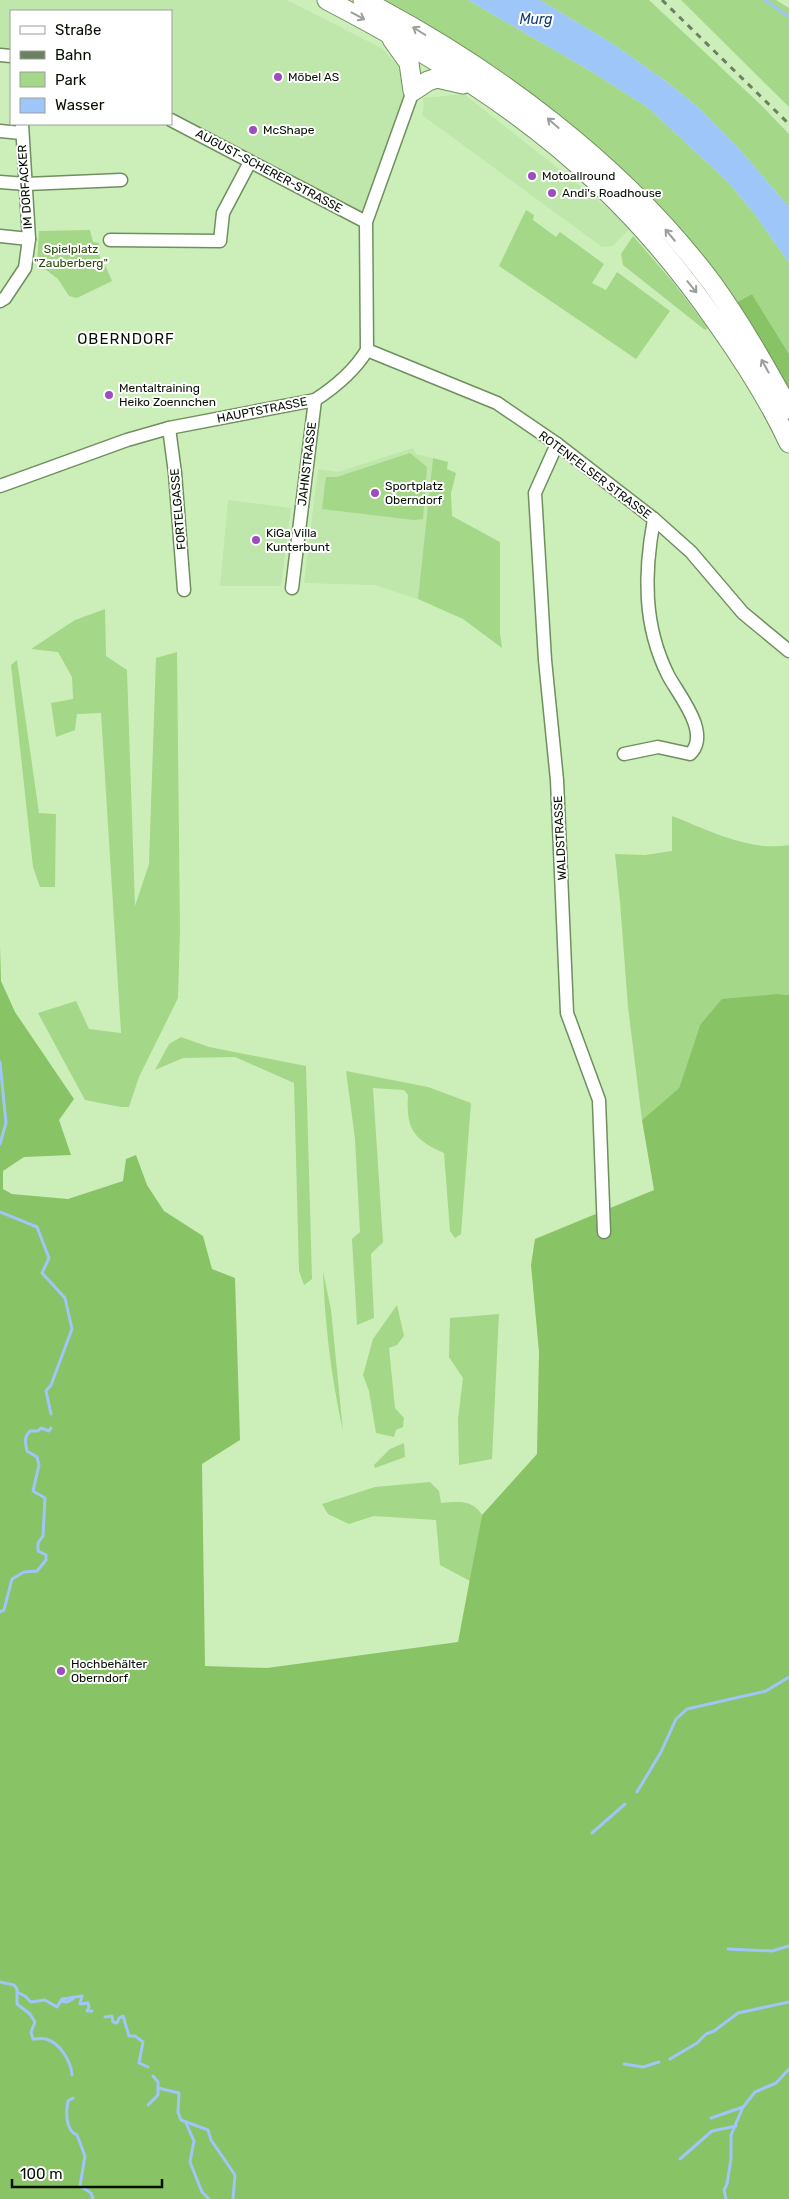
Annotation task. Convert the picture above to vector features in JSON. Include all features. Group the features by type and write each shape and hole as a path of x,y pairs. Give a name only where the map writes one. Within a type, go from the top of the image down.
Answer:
{"highway":[{"path":"328,0 388,32 471,83 545,138 601,186 644,229 698,295 744,361 789,443"},
{"path":"362,0 399,19 478,68 540,112 598,162 657,219 712,283 756,350 789,409"},
{"path":"388,32 409,63 413,91 428,80 437,78 447,79 460,85 471,83"}],"street":[{"path":"367,350 366,222 413,91"},
{"name":"AUGUST-SCHERER-STRASSE","path":"172,121 366,222"},
{"path":"0,131 22,128"},
{"name":"IM DORFACKER","path":"0,301 5,298 25,268 29,239 22,128"},
{"path":"110,240 220,241 223,213 250,162"},
{"path":"0,182 26,184 121,180"},
{"path":"0,236 29,239"},
{"name":"HAUPTSTRASSE","path":"0,486 127,440 169,428 315,400 329,392 359,362 367,350"},
{"name":"ROTENFELSER STRASSE","path":"367,350 497,403 557,444 654,519 691,552 743,613 789,651"},
{"name":"JAHNSTRASSE","path":"292,588 315,400"},
{"name":"FORTELGASSE","path":"169,428 175,473 184,590"},
{"name":"WALDSTRASSE","path":"557,444 535,493 545,660 557,780 567,1013 599,1100 604,1232"},
{"path":"624,754 658,747 690,754 693,751 696,736 692,714 668,676 652,639 647,555 654,519"}],"shaded area":[{"path":"0,0 287,0 383,49 406,75 403,120 361,224 167,125 172,125 172,10 10,10 10,64 0,63"},
{"path":"464,94 613,212 629,229 613,246 602,247 422,115 423,98"},
{"path":"752,294 789,354 789,389 737,302"},
{"path":"413,448 416,454 433,458 418,599 374,585 304,583 318,469 338,472"},
{"name":"KiGa Villa Kunterbunt","path":"228,500 291,508 281,586 220,586"},
{"path":"0,946 1,981 15,1012 74,1099 59,1120 71,1155 24,1157 3,1171 3,1189 12,1194 68,1199 123,1181 126,1159 136,1155 147,1185 164,1211 203,1236 212,1269 235,1278 240,1440 202,1464 205,1666 267,1668 458,1642 482,1515 537,1454 539,1352 531,1265 535,1239 654,1190 642,1120 679,1088 700,1025 722,999 778,994 789,995 789,2199 0,2199"}],"green space":[{"path":"386,0 468,0 592,72 647,107 728,182 756,216 789,263 789,354 752,294 737,302 635,185 578,131 517,83 453,39"},
{"path":"540,0 649,0 761,105 789,134 789,207 742,152 698,107 663,79 610,42"},
{"path":"681,0 776,0 789,8 789,107"},
{"path":"526,210 534,215 533,220 556,237 560,232 604,264 592,283 606,290 617,272 670,311 636,359 499,266"},
{"name":"Spielplatz \"Zauberberg\"","path":"90,230 93,242 99,243 100,260 103,260 112,281 77,298 69,296 58,279 37,263 39,231"},
{"path":"633,236 672,281 708,328 705,330 623,265 621,254"},
{"name":"Sportplatz Oberndorf","path":"410,453 427,467 423,519 414,520 322,509 326,477 337,477"},
{"path":"433,458 448,462 447,469 456,473 451,493 452,516 500,542 500,633 502,648 463,619 418,599"},
{"path":"105,609 106,656 127,670 135,906 149,864 156,658 177,652 180,931 178,998 139,1077 129,1107 85,1100 38,1013 76,1001 89,1029 121,1033 101,713 77,714 75,730 56,737 51,703 73,699 72,677 58,652 31,649 75,620"},
{"path":"17,660 39,813 56,814 55,887 40,887 33,867 11,665"},
{"path":"672,816 744,843 774,846 789,845 789,995 778,994 700,1025 679,1088 642,1120 628,1007 615,854 645,855 672,851"},
{"path":"181,1037 209,1047 306,1066 312,1279 304,1285 299,1271 294,1083 235,1057 183,1058 155,1070 169,1044"},
{"path":"346,1071 428,1087 471,1103 461,1234 455,1238 450,1231 444,1153 425,1143 414,1132 408,1116 408,1095 404,1090 373,1088 383,1242 371,1254 374,1318 357,1325 352,1239 360,1232 355,1139"},
{"path":"323,1271 331,1310 343,1431 329,1351"},
{"path":"397,1305 404,1336 397,1345 389,1348 395,1408 404,1418 403,1427 396,1430 394,1437 376,1433 369,1391 363,1375 373,1339"},
{"path":"499,1314 492,1459 459,1465 458,1419 463,1378 449,1357 450,1318"},
{"path":"404,1443 405,1457 375,1468 374,1465 390,1449"},
{"path":"430,1482 439,1491 441,1503 459,1502 469,1504 474,1506 482,1515 470,1581 440,1565 436,1520 374,1516 349,1524 328,1514 322,1504 375,1487"}],"water":[{"name":"Murg","path":"468,0 540,0 610,42 663,79 698,107 742,152 789,207 789,263 756,216 728,182 647,107 592,72"}],"waterway":[{"path":"765,0 789,17"},
{"path":"0,1062 6,1123 0,1144"},
{"path":"0,1212 37,1227 49,1258 42,1273 65,1298 72,1329 51,1385 46,1391 51,1414"},
{"path":"0,1612 4,1610 12,1579 24,1572 37,1571 46,1560 46,1555 38,1551 38,1543 43,1536 45,1498 33,1491 39,1465 37,1457 27,1451 26,1440 30,1431 38,1431 41,1428 49,1431 51,1428"},
{"path":"637,1792 661,1752 676,1719 687,1709 766,1691 789,1677"},
{"path":"592,1833 625,1804"},
{"path":"728,1949 772,1951 789,1946"},
{"path":"0,1982 14,1985 17,1989 17,2004 30,2014 35,2022 31,2032 33,2039 46,2039 56,2044 64,2053 72,2075"},
{"path":"17,1992 31,2002 45,2000 57,2007 62,1999 82,1996 80,2004 88,2003 87,2011 92,2011"},
{"path":"61,2001 67,2002 73,1999"},
{"path":"670,2059 697,2043 706,2034 714,2031 738,2013 789,2002"},
{"path":"105,2017 112,2016 113,2022 117,2023 119,2018 123,2016 129,2036 135,2036 143,2042 139,2063 148,2067"},
{"path":"624,2064 643,2067 659,2062"},
{"path":"726,2199 724,2190 727,2184 731,2159 731,2135 743,2107 755,2092 776,2083 789,2069"},
{"path":"153,2076 158,2082 158,2088 179,2093 178,2112 181,2120 208,2130 211,2140 235,2175 233,2199"},
{"path":"148,2105 158,2095 158,2088"},
{"path":"73,2098 68,2101 68,2125 73,2133 77,2135 85,2156 80,2186 91,2193 93,2199"},
{"path":"711,2118 743,2107"},
{"path":"186,2123 194,2141 190,2162 202,2192 209,2199"},
{"path":"680,2159 712,2131 736,2126"}],"railway":[{"path":"662,0 789,124"}],"place":[{"name":"Möbel AS","path":"278,77"},
{"name":"McShape","path":"253,130"},
{"name":"Motoallround","path":"532,176"},
{"name":"Andi's Roadhouse","path":"552,193"},
{"name":"Mentaltraining Heiko Zoennchen","path":"109,395"},
{"name":"Sportplatz Oberndorf","path":"375,493"},
{"name":"KiGa Villa Kunterbunt","path":"256,540"},
{"name":"Hochbehälter Oberndorf","path":"61,1671"}],"district":[{"name":"OBERNDORF","path":"126,339"}]}
